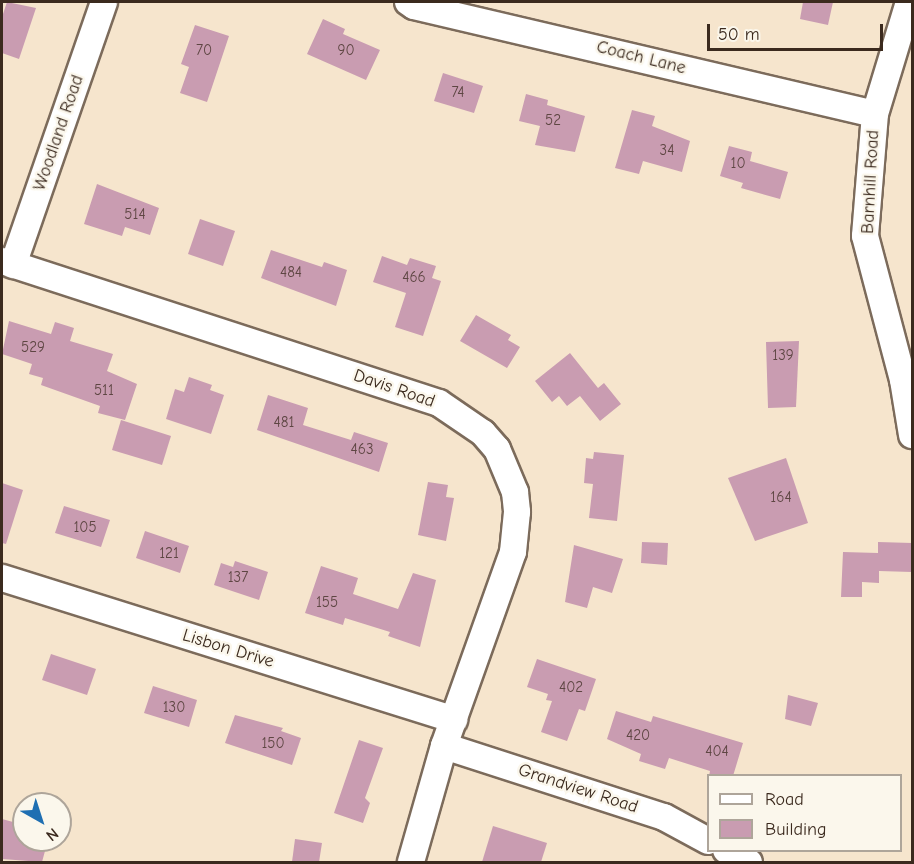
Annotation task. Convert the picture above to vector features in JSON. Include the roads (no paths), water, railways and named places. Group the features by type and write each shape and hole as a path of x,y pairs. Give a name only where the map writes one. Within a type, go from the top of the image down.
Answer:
{"street":[{"name":"Woodland Road","path":"7,263 104,2"},
{"name":"Coach Lane","path":"408,2 414,6 875,114"},
{"name":"Barnhill Road","path":"909,2 875,114 865,236 903,380 912,435"},
{"name":"Davis Road","path":"7,263 439,403 483,433 507,469 515,492 517,532 513,552 444,746 411,862"},
{"name":"Lisbon Drive","path":"2,578 454,720"},
{"name":"Grandview Road","path":"444,746 664,817 707,840"},
{"path":"730,852 749,862"}]}
